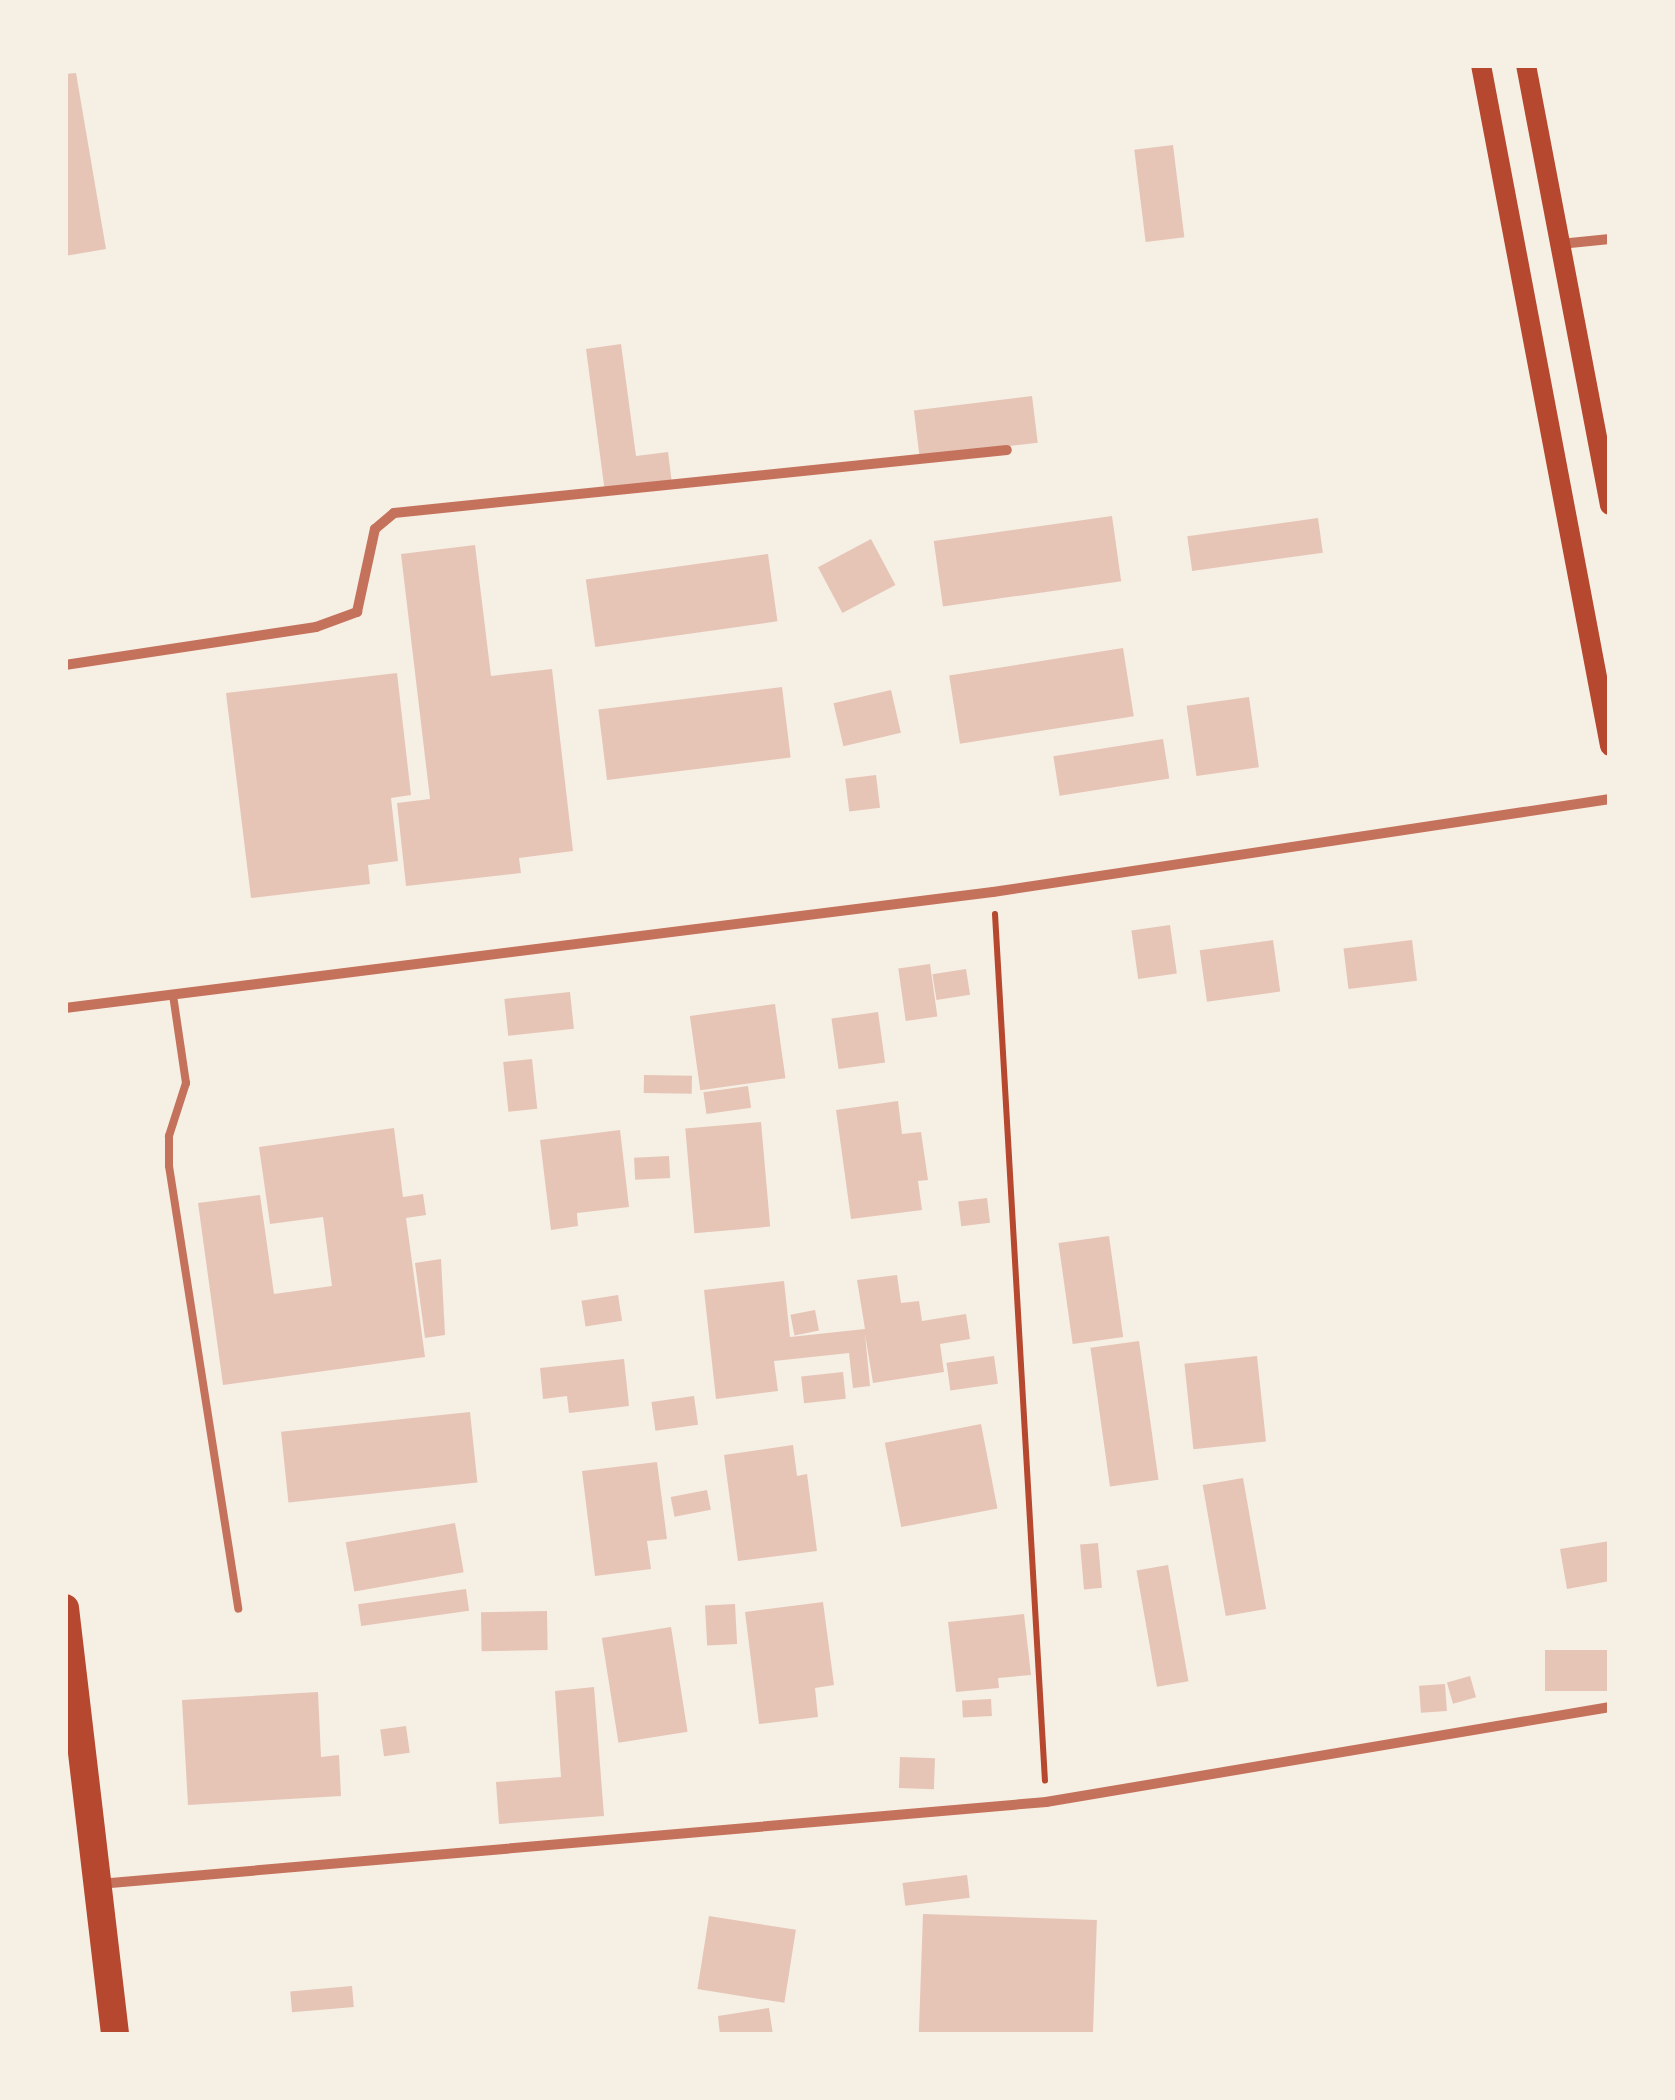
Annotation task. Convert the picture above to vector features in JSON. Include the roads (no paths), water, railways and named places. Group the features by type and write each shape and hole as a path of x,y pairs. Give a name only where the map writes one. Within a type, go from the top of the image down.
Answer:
{"highway":[{"path":"65,1608 115,2035"}],"main road":[{"path":"1481,65 1610,746"},
{"path":"1526,65 1610,505"}],"street":[{"path":"1560,244 1610,239"},
{"path":"65,665 316,627 357,612 375,529 394,513 1008,450"},
{"path":"65,1008 993,892 1610,799"},
{"path":"98,1884 1046,1802 1610,1707"}],"lane":[{"path":"173,995 186,1082 169,1136 169,1166 238,1609"}]}
